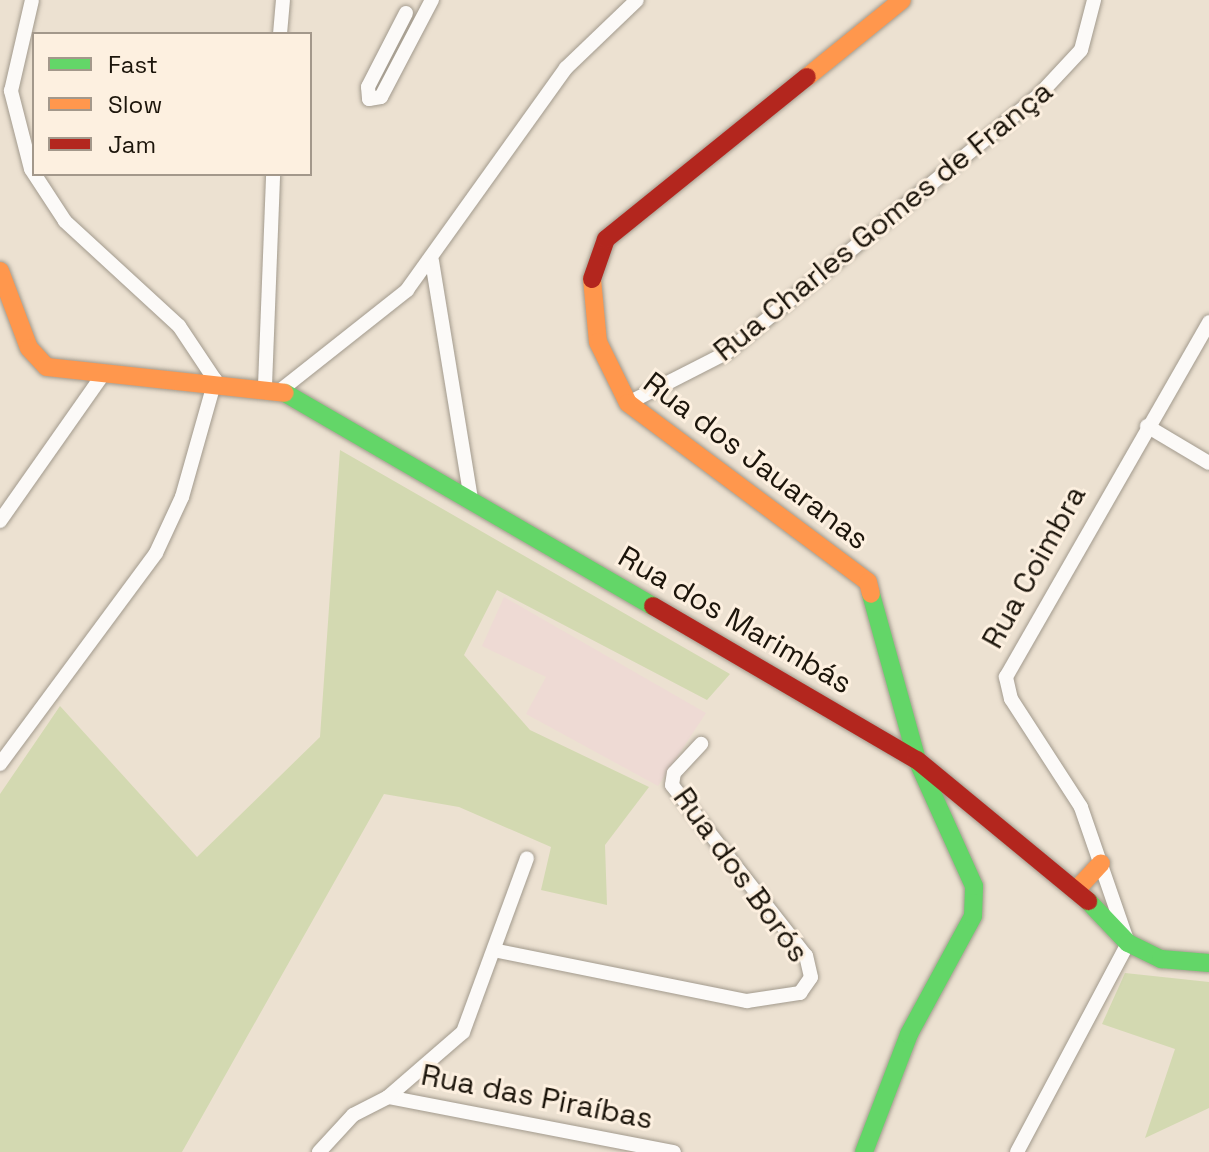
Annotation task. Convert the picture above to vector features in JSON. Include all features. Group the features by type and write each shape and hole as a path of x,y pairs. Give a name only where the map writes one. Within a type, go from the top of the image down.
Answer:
{"main road":[{"path":"622,396 598,342 591,273 597,249 902,0"},
{"path":"0,271 38,359 61,373 215,380 273,388"},
{"name":"Rua dos Marimbás","path":"273,388 471,498 917,760 1077,889 1128,943"},
{"name":"Rua dos Jauaranas","path":"622,396 868,582 917,760"},
{"path":"864,1152 895,1065 960,945 976,899 917,760"},
{"path":"1077,889 1101,863"},
{"path":"1128,943 1161,959 1209,963"}],"street":[{"path":"32,0 6,105 32,171"},
{"path":"280,32 283,0"},
{"path":"406,13 368,87 369,99 381,97 432,0"},
{"path":"273,388 385,313 432,261 566,68 637,0"},
{"name":"Rua Charles Gomes de França","path":"622,396 726,353 1040,94 1081,50 1094,0"},
{"path":"0,764 167,533 215,380 179,326 52,203 35,176"},
{"path":"273,176 273,388"},
{"path":"432,261 471,498"},
{"name":"Rua Coimbra","path":"1128,943 1081,807 1011,699 1006,677 1209,322"},
{"path":"0,521 102,376"},
{"path":"1147,426 1209,463"},
{"name":"Rua dos Borós","path":"498,951 747,1001 800,993 811,977 806,956 672,785 674,773 701,744"},
{"path":"319,1152 353,1115 388,1097 463,1032 498,951 527,858"},
{"path":"1017,1152 1128,943"},
{"name":"Rua das Piraíbas","path":"388,1097 674,1152"}],"shaded area":[{"path":"504,597 706,713 658,786 526,714 546,677 482,646"}],"green space":[{"path":"340,450 730,674 707,700 497,590 464,655 530,730 649,787 605,845 607,905 541,890 551,847 459,807 384,794 182,1152 0,1152 0,794 60,706 197,857 320,737"},
{"path":"1125,973 1209,982 1209,1108 1145,1138 1175,1049 1102,1024"}],"traffic: fast":[{"path":"285,393 653,606"},
{"path":"864,1152 909,1034 973,916 974,886 917,760 871,594"},
{"path":"1088,901 1128,943 1161,959 1209,963"}],"traffic: slow":[{"path":"807,77 902,0"},
{"path":"0,271 29,348 47,367 285,393"},
{"path":"592,279 598,342 628,403 868,582 871,594"},
{"path":"1077,889 1101,863"}],"traffic: jam":[{"path":"592,279 606,239 807,77"},
{"path":"653,606 917,760 1088,901"}]}
